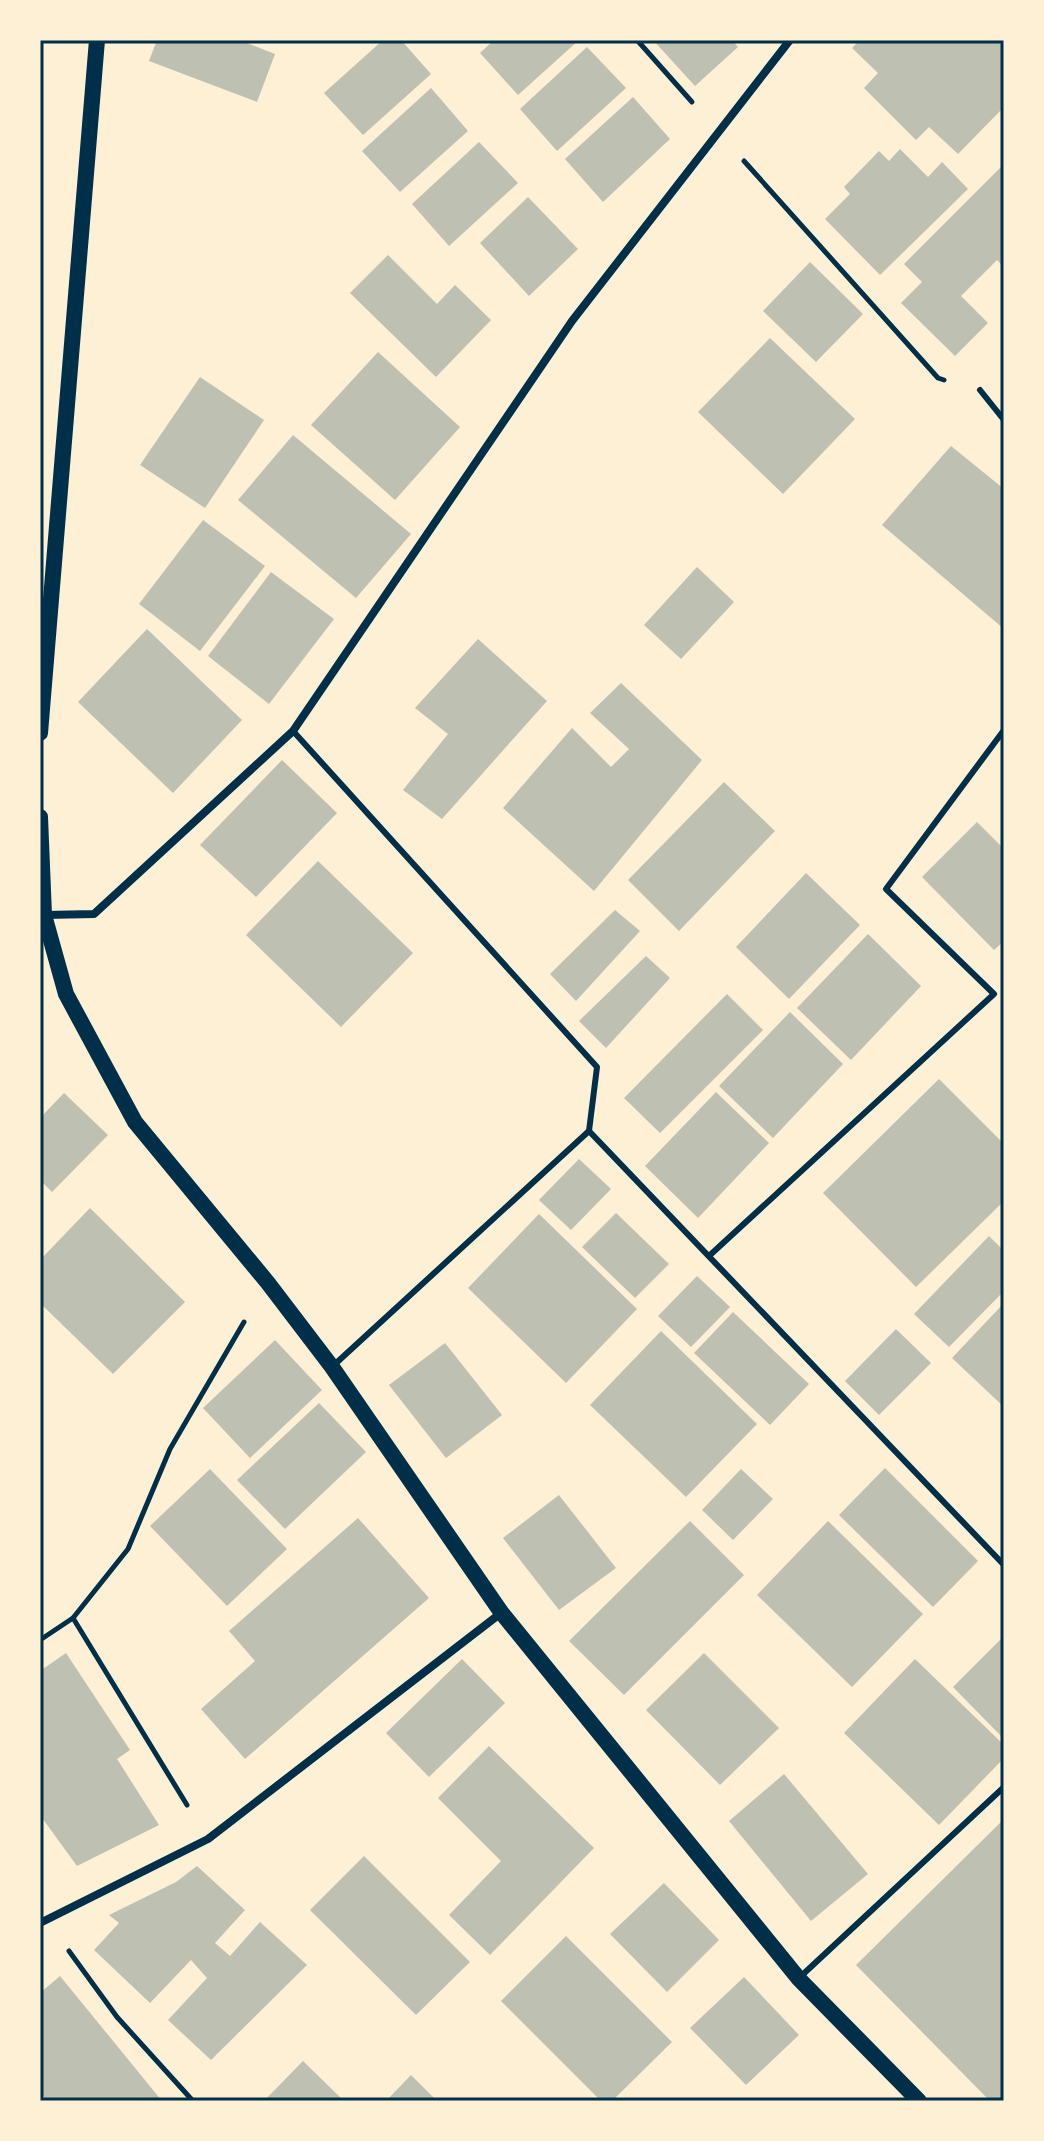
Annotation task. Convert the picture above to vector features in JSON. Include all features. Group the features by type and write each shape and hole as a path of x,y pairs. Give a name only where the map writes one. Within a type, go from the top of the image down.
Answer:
{"main road":[{"path":"40,733 97,40"},
{"path":"40,817 42,915 66,994 135,1122 268,1283 332,1367 501,1612 799,1979 919,2101"}],"street":[{"path":"42,915 94,914 293,731 572,321 790,40"},
{"path":"43,1922 208,1839 501,1612"}],"lane":[{"path":"980,390 1004,420"},
{"path":"709,1256 994,994 886,889 1004,730"},
{"path":"293,731 597,1067 589,1131 332,1367"},
{"path":"589,1131 1004,1565"},
{"path":"799,1979 1004,1787"}],"path":[{"path":"637,40 938,378 980,390"},
{"path":"40,1640 73,1618 128,1549 170,1449 268,1283"},
{"path":"73,1618 208,1839"},
{"path":"43,1922 117,2017 193,2101"}],"building":[{"path":"157,40 239,40 275,54 257,102 149,61"},
{"path":"383,40 401,40 431,74 363,135 324,93"},
{"path":"494,40 579,40 518,95 480,53"},
{"path":"653,40 732,40 738,47 695,86"},
{"path":"860,40 1004,40 1004,107 958,154 929,127 916,140 864,88 878,73 852,48"},
{"path":"587,47 626,88 557,151 520,109"},
{"path":"431,88 468,131 400,192 362,151"},
{"path":"633,97 670,139 603,202 565,159"},
{"path":"479,142 518,183 449,246 412,204"},
{"path":"900,149 928,177 942,162 968,189 880,275 825,219 850,194 844,187 879,151 889,161"},
{"path":"1004,164 1004,267 997,260 961,296 988,323 955,356 901,303 922,282 904,264"},
{"path":"528,197 578,249 529,296 480,243"},
{"path":"388,255 437,304 455,285 491,320 436,377 350,293"},
{"path":"810,262 863,314 816,362 763,311"},
{"path":"770,338 855,419 783,494 698,412"},
{"path":"378,352 460,427 395,500 311,425"},
{"path":"200,377 264,420 205,508 140,465"},
{"path":"293,435 411,534 356,598 238,500"},
{"path":"951,446 1004,489 1004,629 882,525"},
{"path":"203,520 265,566 200,651 139,604"},
{"path":"697,567 734,602 681,659 644,625"},
{"path":"271,572 334,619 269,704 208,656"},
{"path":"147,629 242,720 173,793 78,702"},
{"path":"478,639 547,701 442,819 403,790 448,734 415,708"},
{"path":"621,683 702,760 594,891 503,808 572,728 611,767 629,749 590,713"},
{"path":"282,760 337,813 256,897 200,845"},
{"path":"724,782 775,831 679,931 628,880"},
{"path":"977,822 1004,849 1004,941 994,950 922,877"},
{"path":"318,861 413,953 341,1027 246,935"},
{"path":"806,873 860,925 789,999 736,947"},
{"path":"615,910 640,931 576,1001 550,974"},
{"path":"868,934 921,986 851,1060 797,1008"},
{"path":"646,956 670,978 606,1048 579,1021"},
{"path":"727,994 763,1030 660,1133 624,1098"},
{"path":"790,1012 843,1064 773,1138 719,1086"},
{"path":"939,1079 1004,1144 1004,1201 916,1287 823,1193"},
{"path":"716,1092 769,1143 698,1218 645,1166"},
{"path":"64,1093 108,1135 52,1192 40,1180 40,1118"},
{"path":"579,1159 611,1189 571,1230 539,1200"},
{"path":"90,1208 185,1302 113,1374 40,1303 40,1260"},
{"path":"616,1213 669,1264 635,1298 582,1247"},
{"path":"539,1214 637,1309 566,1383 468,1288"},
{"path":"989,1236 1004,1251 1004,1291 949,1347 914,1314"},
{"path":"697,1276 730,1307 691,1347 658,1316"},
{"path":"1004,1303 1004,1407 952,1358"},
{"path":"733,1312 809,1384 770,1425 694,1353"},
{"path":"896,1329 931,1363 879,1415 845,1381"},
{"path":"661,1331 757,1424 686,1497 590,1405"},
{"path":"275,1340 322,1390 250,1458 203,1408"},
{"path":"445,1343 502,1415 446,1458 389,1385"},
{"path":"319,1403 366,1452 285,1529 237,1480"},
{"path":"885,1468 978,1561 933,1607 839,1515"},
{"path":"210,1469 287,1549 227,1606 150,1526"},
{"path":"741,1469 773,1499 733,1540 702,1510"},
{"path":"559,1495 616,1568 559,1610 503,1538"},
{"path":"358,1518 429,1598 245,1759 201,1709 255,1661 229,1631"},
{"path":"690,1521 744,1575 624,1695 569,1641"},
{"path":"828,1521 923,1614 852,1687 757,1595"},
{"path":"1004,1636 1004,1739 953,1687"},
{"path":"66,1653 130,1750 117,1759 159,1825 77,1866 40,1815 40,1671"},
{"path":"704,1653 779,1728 720,1785 646,1710"},
{"path":"462,1659 505,1703 429,1777 386,1733"},
{"path":"915,1659 1004,1745 1004,1758 939,1825 844,1733"},
{"path":"489,1746 594,1848 490,1955 449,1915 501,1861 438,1798"},
{"path":"784,1774 868,1874 811,1921 729,1821"},
{"path":"1004,1819 1004,2101 990,2101 856,1965"},
{"path":"364,1856 470,1962 416,2015 310,1910"},
{"path":"197,1866 245,1910 215,1943 230,1956 260,1922 307,1965 211,2060 168,2020 207,1978 191,1960 150,2003 94,1950 119,1923 109,1915 176,1882"},
{"path":"664,1883 719,1940 667,1992 610,1934"},
{"path":"566,1936 672,2042 612,2101 601,2101 501,2001"},
{"path":"60,1976 162,2101 47,2101 40,2092 40,1993"},
{"path":"744,1977 799,2035 746,2085 690,2028"},
{"path":"303,2061 344,2101 264,2101"},
{"path":"411,2075 437,2101 386,2101"}]}
